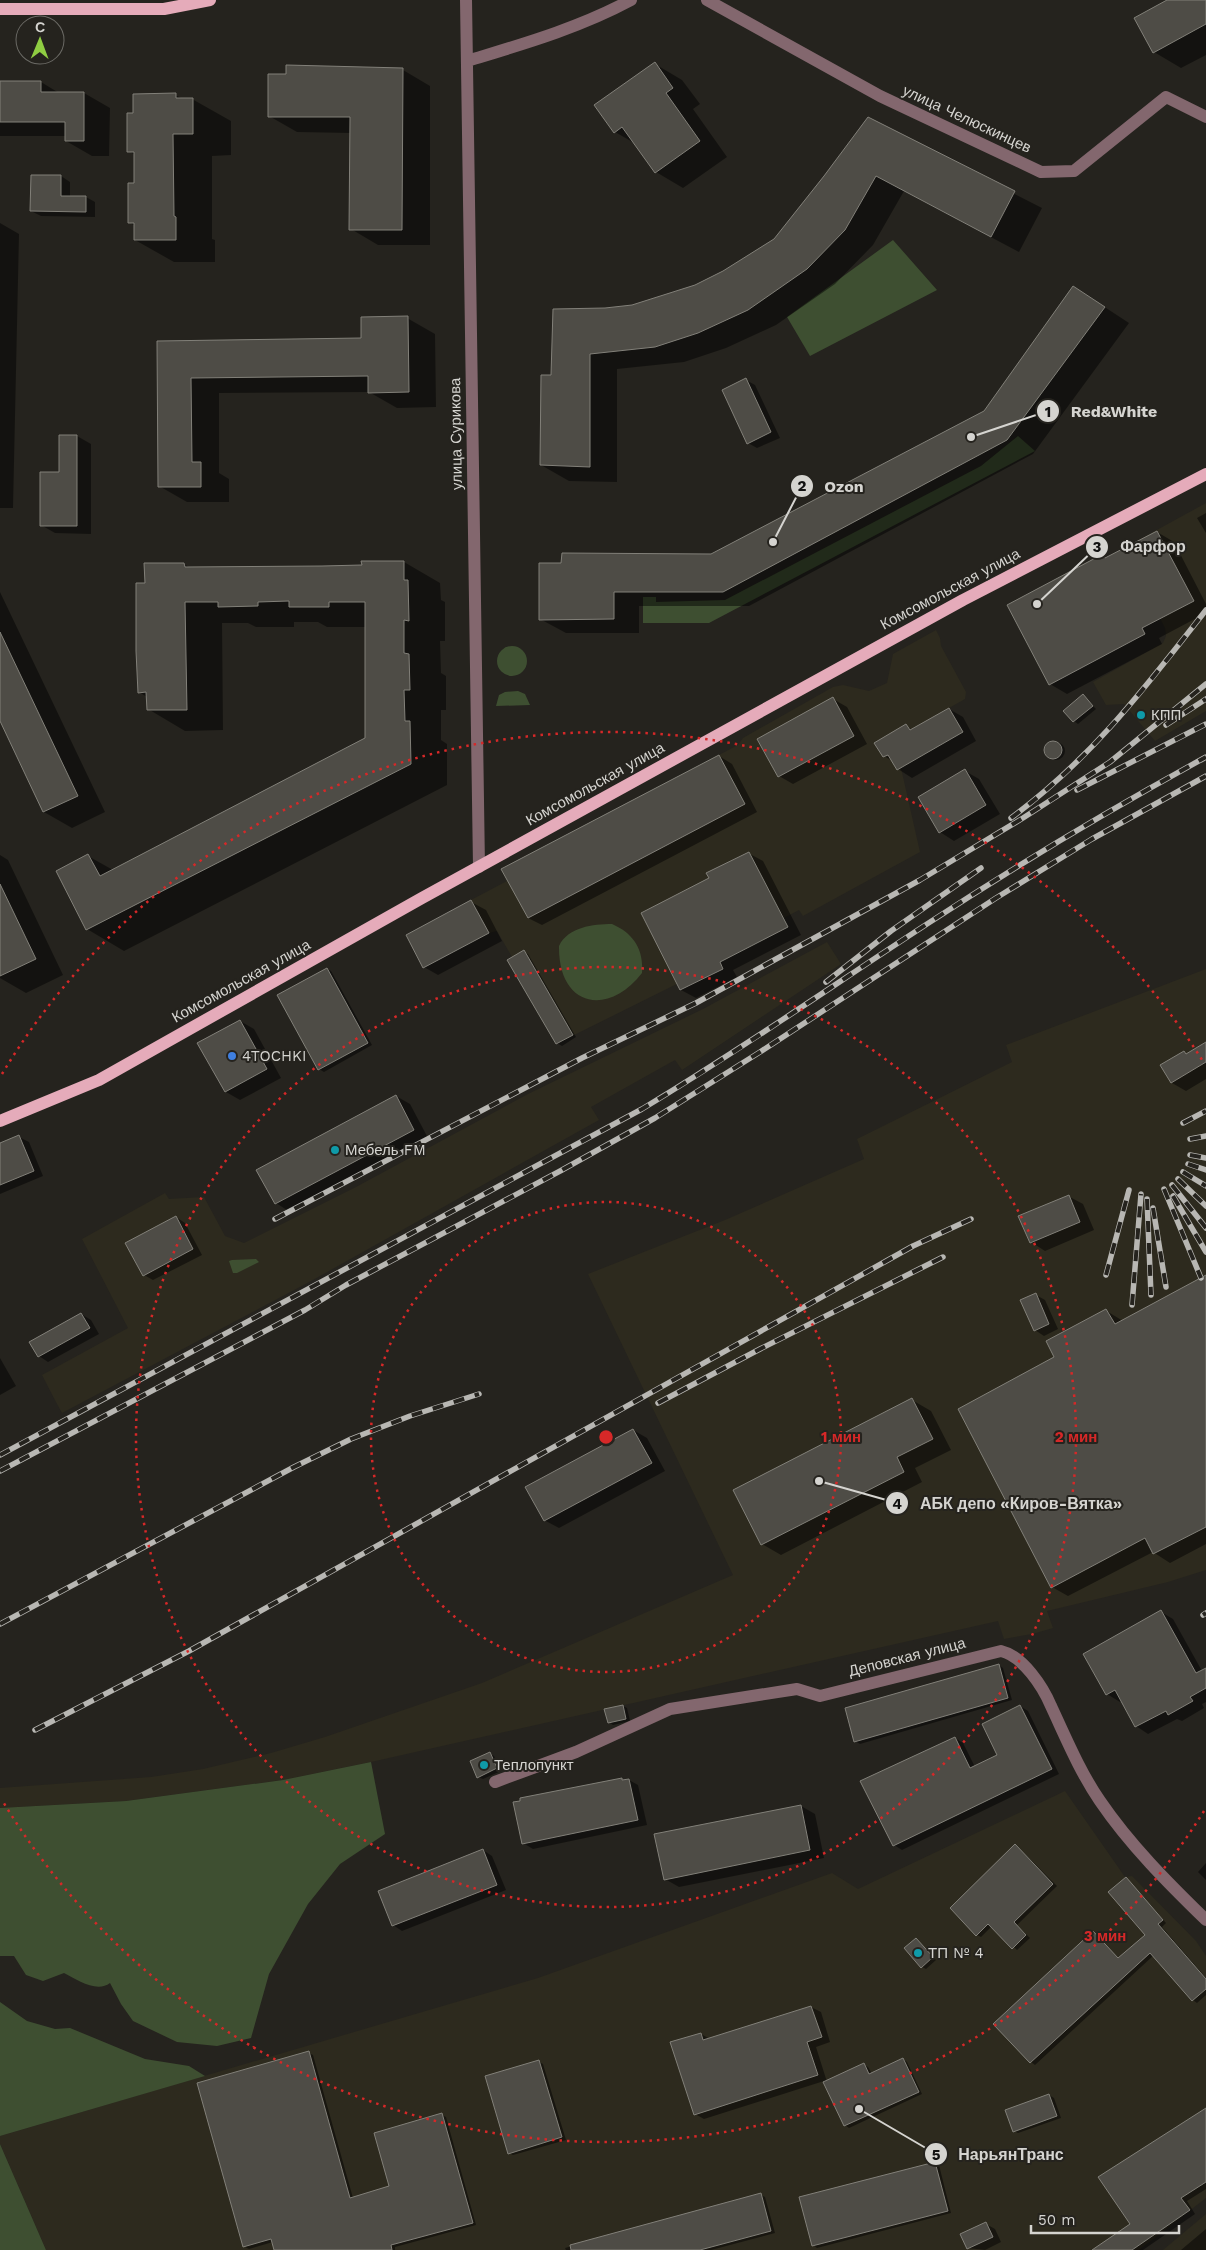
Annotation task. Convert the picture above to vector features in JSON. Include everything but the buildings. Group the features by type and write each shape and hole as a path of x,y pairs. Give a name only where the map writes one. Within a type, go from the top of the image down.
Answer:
{"main road":[{"path":"0,9 164,9 207,1"},
{"name":"Комсомольская улица","path":"0,1120 99,1080 962,600 1206,474"}],"street":[{"name":"улица Сурикова","path":"466,0 479,867"},
{"path":"467,61 544,38 631,0"},
{"name":"улица Челюскинцев","path":"707,0 880,96 1041,172 1074,171 1166,97 1206,117"},
{"name":"Деповская улица","path":"495,1782 576,1752 670,1709 797,1689 820,1696 1001,1651 1018,1660 1038,1683 1047,1697 1073,1754 1100,1801 1154,1869 1206,1920"}],"shaded area":[{"path":"1206,503 1206,711 1155,741 1124,704 1106,705 1093,682 1163,643 1166,636 1165,628 1124,548"},
{"path":"936,630 941,646 966,692 965,699 949,708 963,732 901,768 920,852 803,916 799,910 740,941 715,965 556,1044 507,960 512,957 497,931 489,933 471,900 507,881 501,869 738,745 743,738 833,687 843,685 869,691 887,683 893,654"},
{"path":"827,942 841,964 682,1070 675,1060 591,1107 599,1120 311,1281 62,1413 42,1375 128,1328 82,1239 165,1193 169,1199 204,1197 225,1236 244,1243 356,1187 528,1094 703,1009"},
{"path":"1206,969 1206,1570 1168,1582 1047,1611 1053,1628 1032,1634 1004,1639 998,1621 371,1762 283,1780 126,1801 0,1808 0,1788 151,1777 203,1769 271,1753 325,1737 482,1683 733,1575 588,1274 725,1220 864,1159 857,1139 1012,1062 1006,1045"},
{"path":"1065,1791 1125,1877 1132,1876 1196,1941 1206,1956 1206,2198 1139,2250 46,2250 0,2144 0,2136 538,1978 832,1873 858,1889"},
{"path":"1206,2214 1206,2250 1163,2250"}],"green space":[{"path":"893,240 937,290 810,356 787,317"},
{"path":"1018,436 1035,451 709,623 643,623 643,597 656,597 656,602 725,600 981,466"},
{"path":"512,646 523,650 527,661 523,672 512,676 501,672 497,661 501,650"},
{"path":"518,691 525,694 530,705 496,706 499,695 505,692"},
{"path":"612,924 626,932 636,943 641,956 642,973 628,987 614,996 600,1000 587,999 576,993 567,982 561,966 559,946 568,935 582,928"},
{"path":"256,1259 259,1262 237,1273 233,1273 229,1261 232,1260"},
{"path":"371,1762 385,1834 340,1864 308,1904 269,1974 251,2038 217,2046 177,2042 133,2021 110,1983 105,1986 93,1986 64,1973 43,1981 26,1975 14,1956 0,1956 0,1808 126,1801 283,1780"},
{"path":"0,2002 27,2021 55,2029 70,2028 145,2059 189,2066 205,2076 0,2136"},
{"path":"0,2144 46,2250 0,2250"}],"railway":[{"path":"1011,818 1040,795 1092,747 1138,695 1206,610"},
{"path":"275,1219 582,1058 696,1003 920,880 1023,818 1110,762 1206,684"},
{"path":"1166,725 1206,699"},
{"path":"1077,790 1206,724"},
{"path":"0,1455 642,1109 750,1041 995,880 1100,817 1206,757"},
{"path":"0,1471 305,1310 346,1285 562,1170 655,1118 996,898 1092,839 1206,776"},
{"path":"826,982 891,931 981,868"},
{"path":"1183,1123 1206,1111"},
{"path":"1190,1139 1206,1136"},
{"path":"1190,1155 1206,1158"},
{"path":"1188,1164 1206,1170"},
{"path":"1183,1172 1206,1186"},
{"path":"1178,1179 1206,1206"},
{"path":"1172,1185 1206,1228"},
{"path":"1164,1189 1201,1278"},
{"path":"1106,1275 1129,1190"},
{"path":"1132,1305 1141,1194"},
{"path":"1173,1196 1206,1252"},
{"path":"1147,1199 1151,1295"},
{"path":"1153,1208 1166,1287"},
{"path":"35,1730 189,1651 913,1246 971,1219"},
{"path":"658,1403 760,1349 943,1257"},
{"path":"0,1624 294,1467 351,1439 410,1416 479,1394"}],"place":[{"name":"Red&White","path":"971,437"},
{"name":"Ozon","path":"773,542"},
{"name":"Фарфор","path":"1037,604"},
{"name":"КПП","path":"1141,715"},
{"name":"4TOCHKI","path":"232,1056"},
{"name":"Мебель FM","path":"335,1150"},
{"name":"АБК депо «Киров-Вятка»","path":"819,1481"},
{"name":"Теплопункт","path":"484,1765"},
{"name":"ТП № 4","path":"918,1953"},
{"name":"НарьянТранс","path":"859,2109"}]}
